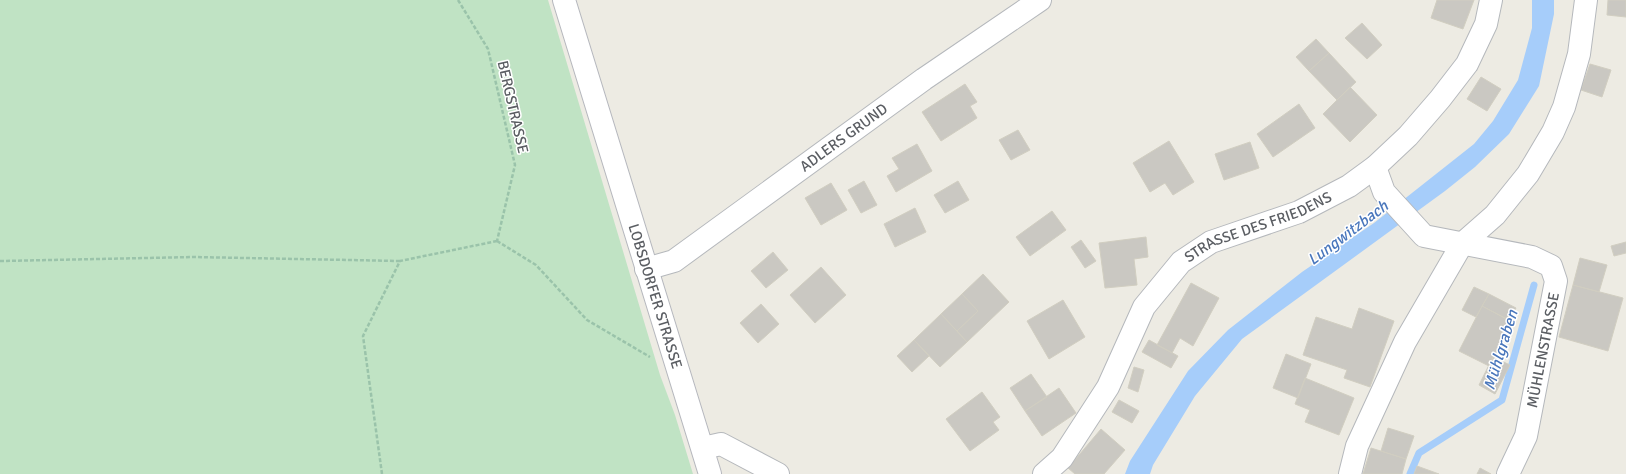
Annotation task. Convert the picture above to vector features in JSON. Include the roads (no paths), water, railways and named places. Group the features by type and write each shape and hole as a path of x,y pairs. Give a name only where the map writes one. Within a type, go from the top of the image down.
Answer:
{"street":[{"name":"LOBSDORFER STRASSE","path":"564,0 677,373 703,448 710,474"},
{"name":"ADLERS GRUND","path":"646,269 674,261 924,78 1040,0"},
{"name":"STRASSE DES FRIEDENS","path":"1044,474 1062,458 1108,387 1144,307 1181,262 1211,242 1299,212 1348,186 1375,167 1408,136 1440,99 1467,64 1486,24 1491,0"},
{"path":"1350,474 1357,446 1405,342 1462,244 1495,215 1528,174 1553,132 1564,107 1579,54 1586,0"},
{"name":"MÜHLENSTRASSE","path":"1375,167 1384,192 1424,236 1532,257 1551,266 1556,281 1526,436 1508,474"},
{"path":"703,448 721,444 778,474"}],"water":[{"path":"1532,0 1554,0 1554,14 1539,86 1509,134 1475,167 1445,191 1242,339 1195,396 1153,465 1150,474 1125,474 1130,461 1188,371 1228,330 1302,272 1374,223 1474,144 1493,121 1518,80 1532,28"}],"waterway":[{"name":"Mühlgraben","path":"1410,474 1419,453 1502,400 1534,285"}],"water label":[{"name":"Lungwitzbach","path":"1348,233"}]}
